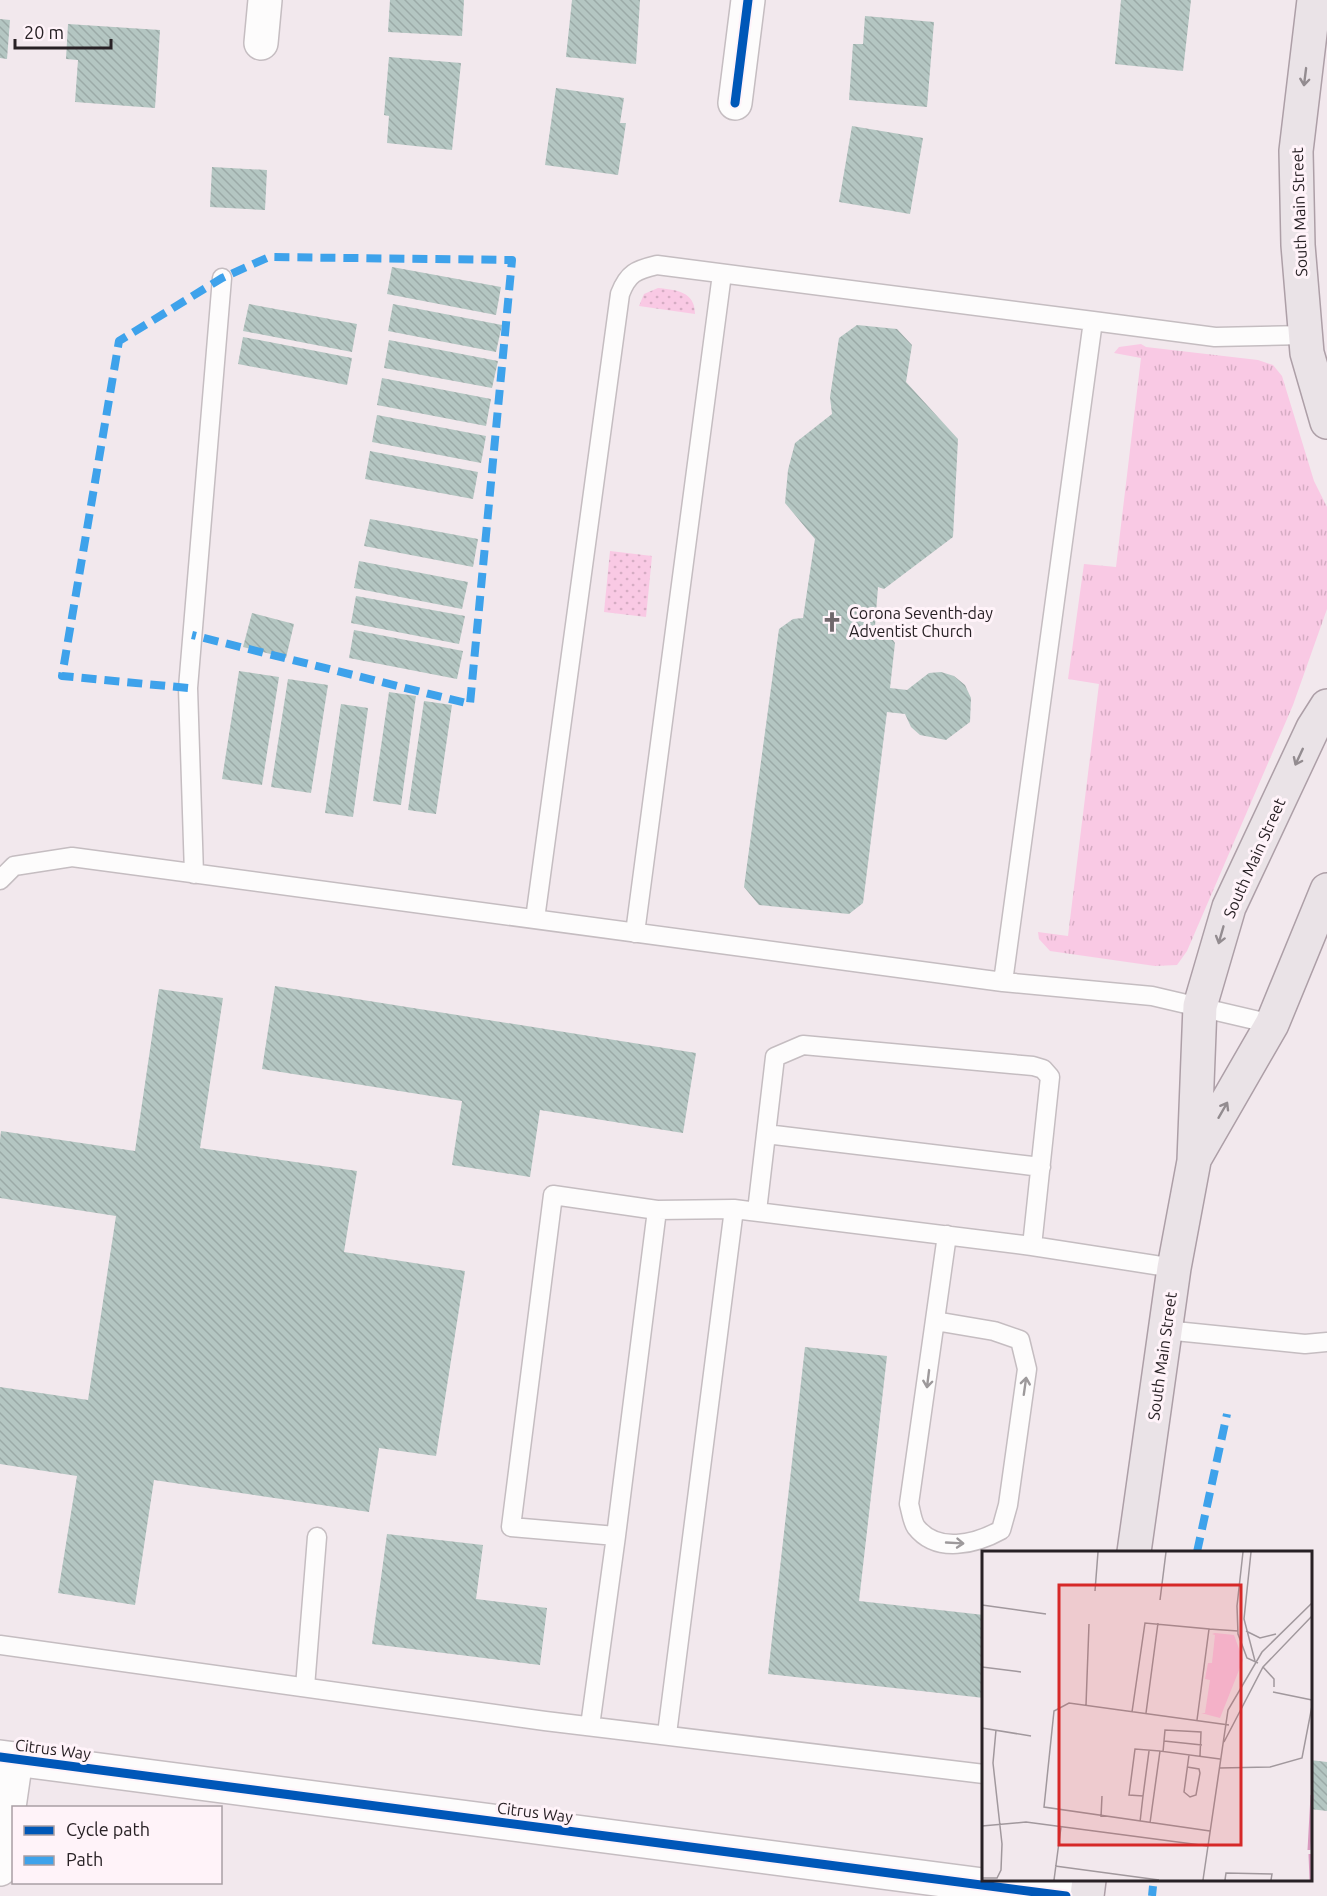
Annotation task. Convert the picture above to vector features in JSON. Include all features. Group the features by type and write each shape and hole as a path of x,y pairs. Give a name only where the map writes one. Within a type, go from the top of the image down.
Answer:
{"main road":[{"name":"South Main Street","path":"1314,0 1296,151 1298,245 1307,353 1327,422"},
{"name":"South Main Street","path":"1134,1551 1174,1268 1194,1161 1200,1006 1229,907 1313,728 1327,706"},
{"name":"South Main Street","path":"1194,1161 1272,1024 1327,890"},
{"path":"1087,1896 1089,1881"}],"street":[{"path":"261,42 265,0"},
{"path":"735,103 748,0"},
{"path":"0,1869 8,1758"},
{"name":"Citrus Way","path":"8,1758 1066,1896"}],"lane":[{"path":"535,919 620,294 626,277 635,270 657,265 1215,337 1305,335"},
{"path":"635,933 722,274"},
{"path":"194,874 189,688 222,278"},
{"path":"1003,982 1093,321"},
{"path":"0,880 14,866 72,858 1003,982 1152,996 1272,1024"},
{"path":"757,1211 774,1057 802,1045 1033,1066 1043,1069 1050,1077 1032,1246"},
{"path":"766,1134 1041,1167"},
{"path":"616,1536 511,1527 553,1195 657,1210 757,1211 1032,1246 1174,1268"},
{"path":"667,1734 734,1209"},
{"path":"590,1726 657,1210"},
{"path":"935,1321 994,1331 1020,1340 1027,1369 1008,1505 1001,1530 982,1541 957,1545 929,1539 914,1525 909,1504 947,1235"},
{"path":"1165,1330 1305,1344 1327,1342"},
{"path":"305,1687 317,1538"},
{"path":"0,1645 590,1726 982,1774"}],"green space":[{"path":"658,288 678,291 688,296 694,306 695,314 639,306 644,294"},
{"path":"1141,344 1146,347 1258,360 1273,365 1282,376 1314,481 1327,507 1327,609 1293,705 1187,951 1177,965 1155,966 1050,951 1039,939 1038,932 1068,936 1099,684 1068,679 1084,564 1116,567 1141,358 1114,353 1119,347"},
{"path":"610,551 652,556 646,617 604,612"}],"building":[{"path":"390,0 464,0 462,36 388,32"},
{"path":"572,0 640,0 636,64 566,57"},
{"path":"1121,0 1191,0 1183,71 1115,64"},
{"path":"865,16 934,22 927,107 849,100 853,44 863,44"},
{"path":"0,19 10,20 7,59 0,58"},
{"path":"68,24 160,30 155,108 75,102 78,60 66,59"},
{"path":"389,57 461,63 452,150 387,143 389,116 384,115"},
{"path":"556,88 624,98 620,123 626,123 618,175 545,165"},
{"path":"852,126 923,138 910,214 839,202"},
{"path":"212,167 267,170 265,210 210,207"},
{"path":"392,267 501,287 496,315 387,294"},
{"path":"249,304 357,324 352,352 243,331"},
{"path":"393,304 502,325 496,352 388,331"},
{"name":"Corona Seventh-day Adventist Church","path":"857,325 897,329 912,345 906,382 958,439 953,537 884,589 878,587 875,626 884,627 895,643 890,688 907,690 929,673 941,672 954,676 965,685 971,698 970,722 946,740 920,735 911,727 905,714 887,712 863,903 849,914 759,905 744,887 779,629 793,619 803,618 815,539 785,503 788,470 795,443 832,414 830,397 839,338"},
{"path":"243,337 352,358 347,385 238,364"},
{"path":"389,340 498,361 492,388 384,368"},
{"path":"382,378 491,399 486,426 377,405"},
{"path":"377,415 486,436 481,463 372,442"},
{"path":"370,451 478,472 473,499 365,479"},
{"path":"370,519 478,539 473,567 364,546"},
{"path":"359,561 468,582 462,609 354,588"},
{"path":"356,596 465,616 459,644 351,623"},
{"path":"252,613 294,624 286,658 243,647"},
{"path":"354,630 463,651 457,679 349,658"},
{"path":"239,671 279,677 262,785 222,779"},
{"path":"288,679 328,685 311,793 271,787"},
{"path":"389,692 416,696 401,805 373,801"},
{"path":"424,701 452,705 436,814 408,810"},
{"path":"341,704 368,708 353,817 325,813"},
{"path":"275,986 696,1053 683,1133 540,1110 530,1177 452,1165 462,1101 262,1069"},
{"path":"159,989 223,998 200,1148 357,1171 344,1252 465,1271 436,1456 379,1448 369,1512 154,1480 135,1605 58,1593 77,1476 0,1464 0,1387 88,1400 116,1216 0,1198 0,1140 1,1131 135,1151"},
{"path":"805,1347 887,1356 859,1601 982,1615 982,1698 768,1674"},
{"path":"387,1534 483,1545 476,1599 547,1608 540,1665 372,1644"},
{"path":"1312,1760 1327,1762 1327,1811 1312,1809"}],"marked path":[{"path":"188,688 62,676 119,341 222,278 269,257 512,260 470,704 192,635"},
{"path":"1197,1551 1227,1414"},
{"path":"1152,1896 1153,1886"}],"cycle path":[{"path":"735,103 748,0"},
{"path":"0,1757 1066,1896"}],"place":[{"name":"Corona Seventh-day Adventist Church","path":"832,622"}]}
